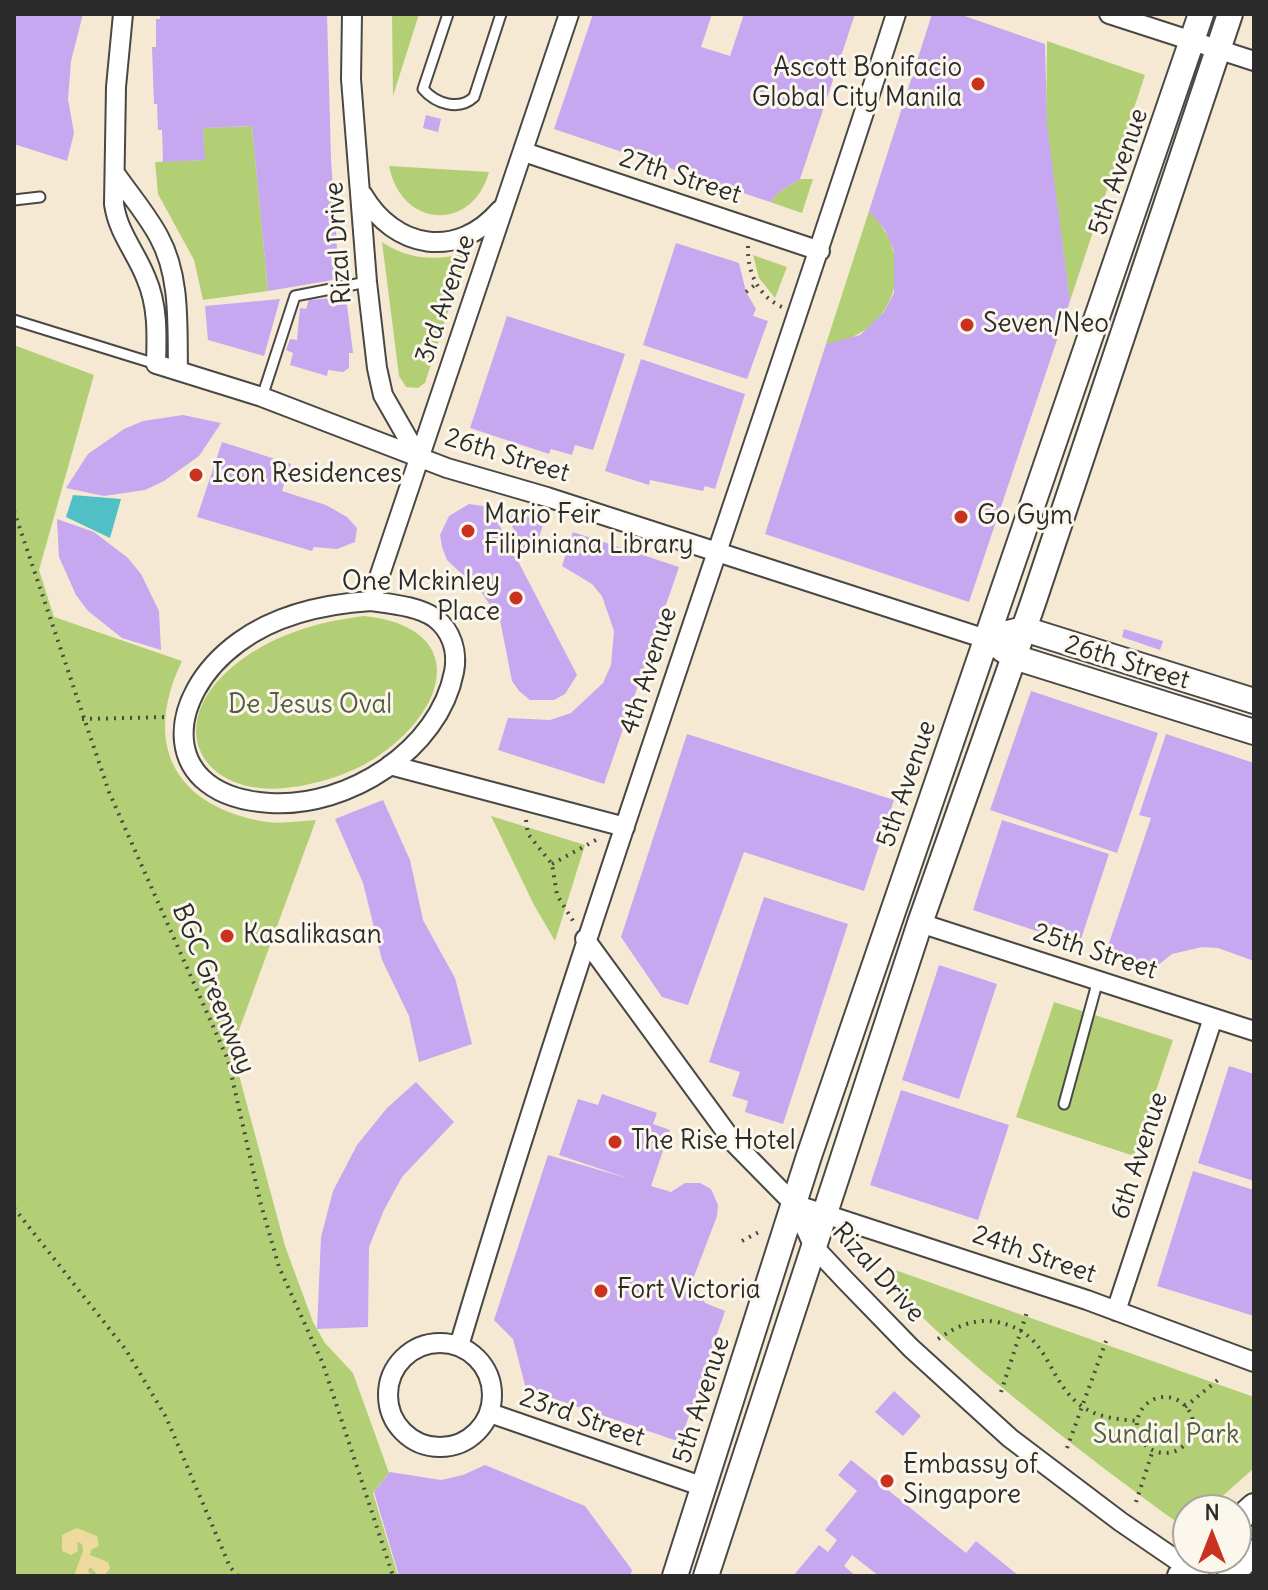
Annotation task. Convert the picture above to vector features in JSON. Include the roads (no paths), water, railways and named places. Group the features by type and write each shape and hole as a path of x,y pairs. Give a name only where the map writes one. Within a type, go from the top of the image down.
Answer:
{"main road":[{"name":"5th Avenue","path":"675,1576 794,1204 1201,14"},
{"name":"5th Avenue","path":"706,1576 920,923 1024,629 1230,14"},
{"path":"986,639 1024,629"},
{"name":"26th Street","path":"1024,629 1254,701"},
{"name":"26th Street","path":"986,639 1014,657 1254,732"},
{"path":"1230,1576 1254,1552"}],"street":[{"path":"123,14 116,87 116,221 146,278 154,304 156,364"},
{"name":"Rizal Drive","path":"352,14 351,79 367,282 383,395 419,458"},
{"name":"3rd Avenue","path":"371,601 569,14"},
{"name":"4th Avenue","path":"459,1346 585,939 820,251 896,14"},
{"path":"1109,14 1254,61"},
{"name":"27th Street","path":"524,152 820,251"},
{"path":"117,176 160,238 168,259 176,304 178,370"},
{"path":"361,193 374,214 394,231 417,240 443,242 467,237 489,223 505,204"},
{"name":"26th Street","path":"156,364 262,397 419,458 986,639"},
{"path":"371,601 433,617 446,629 454,645 451,689 440,712 412,747 364,781 337,791 281,804 251,802 226,794 196,774 186,755 183,717 202,678 241,641 290,616 371,601"},
{"path":"390,765 625,827"},
{"name":"25th Street","path":"920,923 1254,1031"},
{"name":"Rizal Drive","path":"585,939 734,1143 794,1204 814,1247 911,1348 1010,1438 1172,1556"},
{"name":"6th Avenue","path":"1116,1311 1213,1018"},
{"name":"24th Street","path":"794,1204 1116,1311 1254,1362"},
{"path":"441,1343 459,1346 484,1366 492,1389 490,1413 481,1429 467,1440 451,1447 433,1448 409,1437 392,1417 387,1400 388,1383 402,1360 424,1345 441,1343"},
{"name":"23rd Street","path":"490,1413 704,1487"}],"lane":[{"path":"448,14 423,89 430,97 455,106 466,105 474,97 501,14"},
{"path":"14,200 40,197"},
{"path":"262,397 295,296 367,282"},
{"name":"26th Street","path":"14,320 156,364"},
{"path":"1064,1104 1098,980"}],"water":[{"path":"73,495 121,499 110,538 66,517"}],"place":[{"name":"Ascott Bonifacio Global City Manila","path":"978,84"},
{"name":"Seven/Neo","path":"967,325"},
{"name":"Icon Residences","path":"196,475"},
{"name":"Go Gym","path":"961,517"},
{"name":"Mario Feir Filipiniana Library","path":"468,531"},
{"name":"One Mckinley Place","path":"516,598"},
{"name":"Kasalikasan","path":"227,936"},
{"name":"The Rise Hotel","path":"615,1142"},
{"name":"Fort Victoria","path":"601,1291"},
{"name":"Embassy of Singapore","path":"887,1481"}],"park label":[{"name":"De Jesus Oval","path":"310,706"},
{"name":"Sundial Park","path":"1166,1436"}]}
